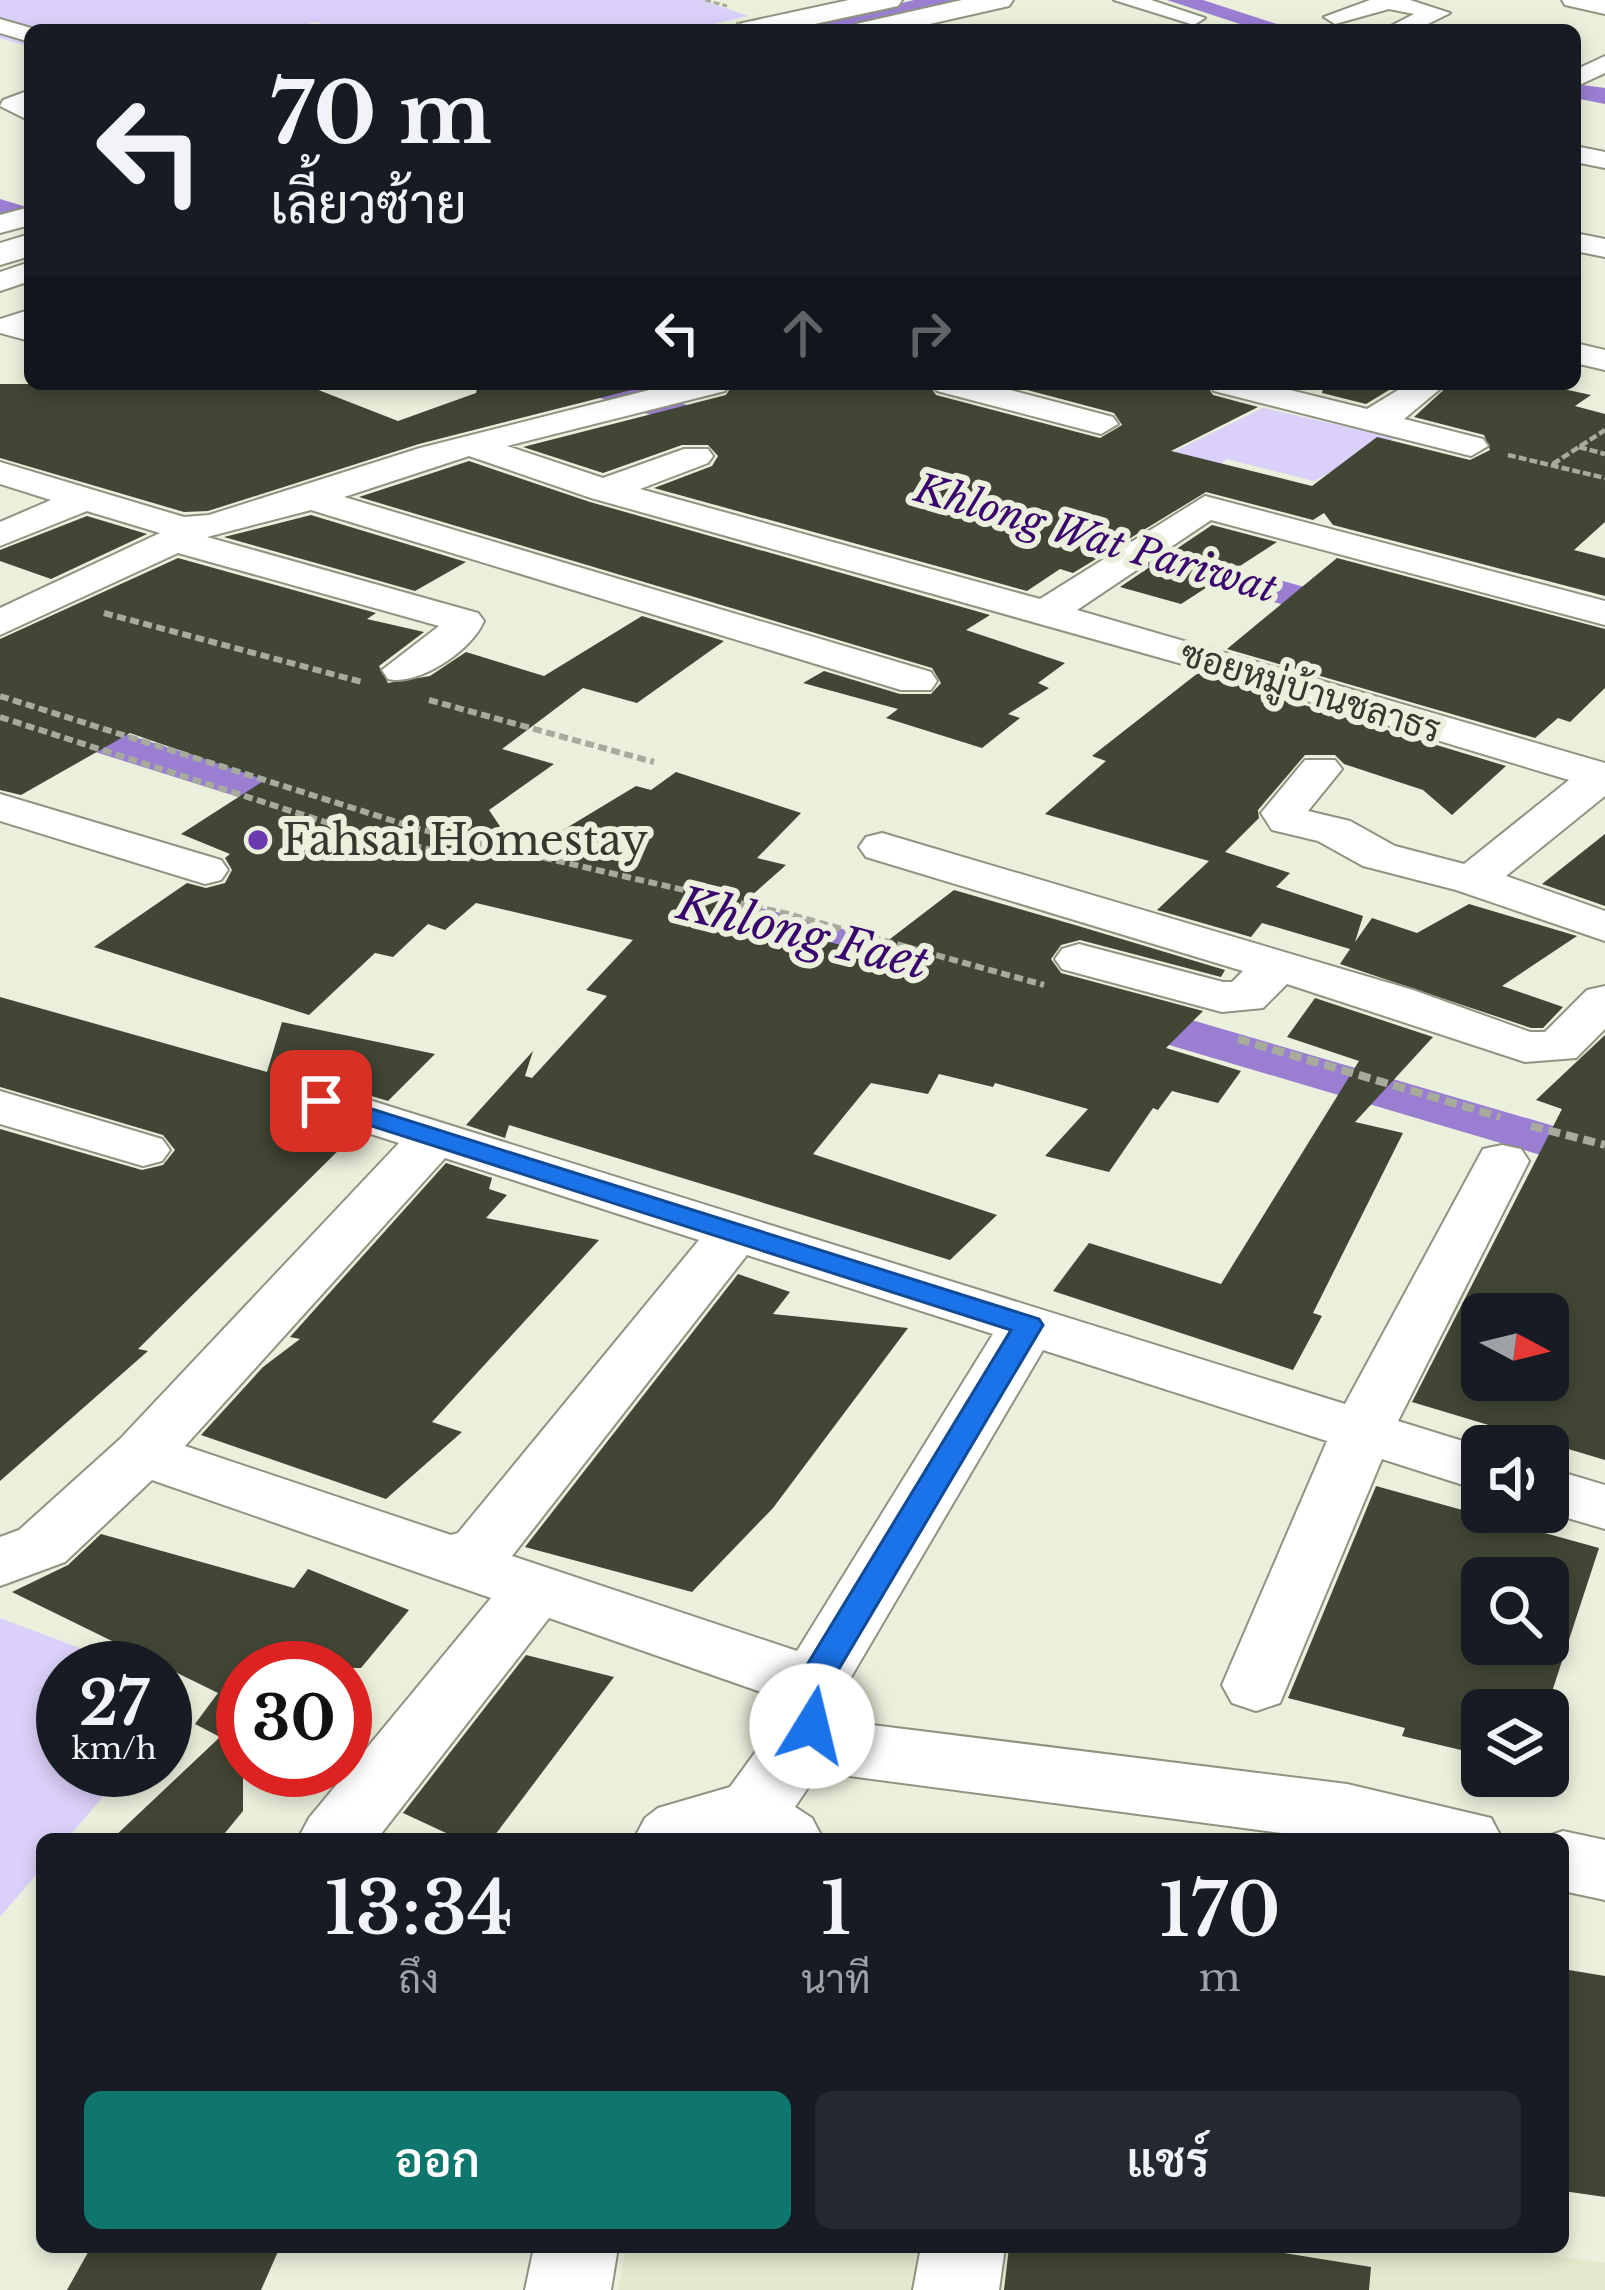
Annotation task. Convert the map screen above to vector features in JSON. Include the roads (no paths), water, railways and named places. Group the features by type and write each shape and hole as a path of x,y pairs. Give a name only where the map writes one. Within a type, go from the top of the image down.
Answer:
{"main road":[{"path":"758,24 888,0"},
{"path":"893,24 1019,0"}],"street":[{"path":"1125,0 1194,18"},
{"path":"1573,0 1605,7"},
{"path":"1360,24 1334,18 1388,2 1439,13 1411,24"},
{"path":"0,623 57,600 178,534 238,522 391,468 690,390"},
{"path":"972,390 1101,424"},
{"path":"1249,390 1472,446"},
{"path":"1365,420 1384,417 1422,390"},
{"name":"ซอยหมู่บ้านชลาธร","path":"476,447 604,490 1603,777"},
{"path":"604,490 696,456"},
{"path":"0,473 178,534 464,621 403,686"},
{"path":"310,498 916,681"},
{"path":"0,535 82,500"},
{"path":"1031,610 1193,511 1218,508 1605,613"},
{"path":"1320,769 1283,813 1288,820 1334,831 1379,856 1473,880 1605,927"},
{"path":"1473,880 1603,777"},
{"path":"0,807 205,870"},
{"path":"882,847 1525,1047 1558,1047 1605,1001"},
{"path":"1067,974 1222,998 1245,997 1276,967"},
{"path":"321,1101 1461,1462"},
{"path":"0,1107 143,1150"},
{"path":"0,1563 42,1546 142,1454 435,1137"},
{"path":"1256,1685 1361,1431 1502,1161"},
{"path":"453,1559 481,1549 735,1232"},
{"path":"680,1833 702,1819 767,1828 813,1705 1028,1325"},
{"path":"142,1454 536,1588 813,1705 849,1749 1246,1820 1347,1813 1438,1833"},
{"path":"1569,1496 1605,1507"},
{"path":"340,1833 536,1588"},
{"path":"1569,1862 1605,1870"},
{"path":"568,2290 575,2253"},
{"path":"956,2290 962,2253"}],"waterway":[{"path":"833,24 946,0"},
{"path":"1178,0 1262,24"},
{"path":"1581,92 1605,96"},
{"name":"Khlong Wat Pariwat","path":"0,207 24,215"},
{"name":"Khlong Wat Pariwat","path":"609,390 738,433"},
{"name":"Khlong Wat Pariwat","path":"1046,527 1360,614"},
{"name":"Khlong Faet","path":"0,708 324,810"},
{"name":"Khlong Faet","path":"660,896 946,970"},
{"name":"Khlong Faet","path":"1113,1012 1605,1158"}],"place":[{"name":"Fahsai Homestay","path":"258,840"}]}
